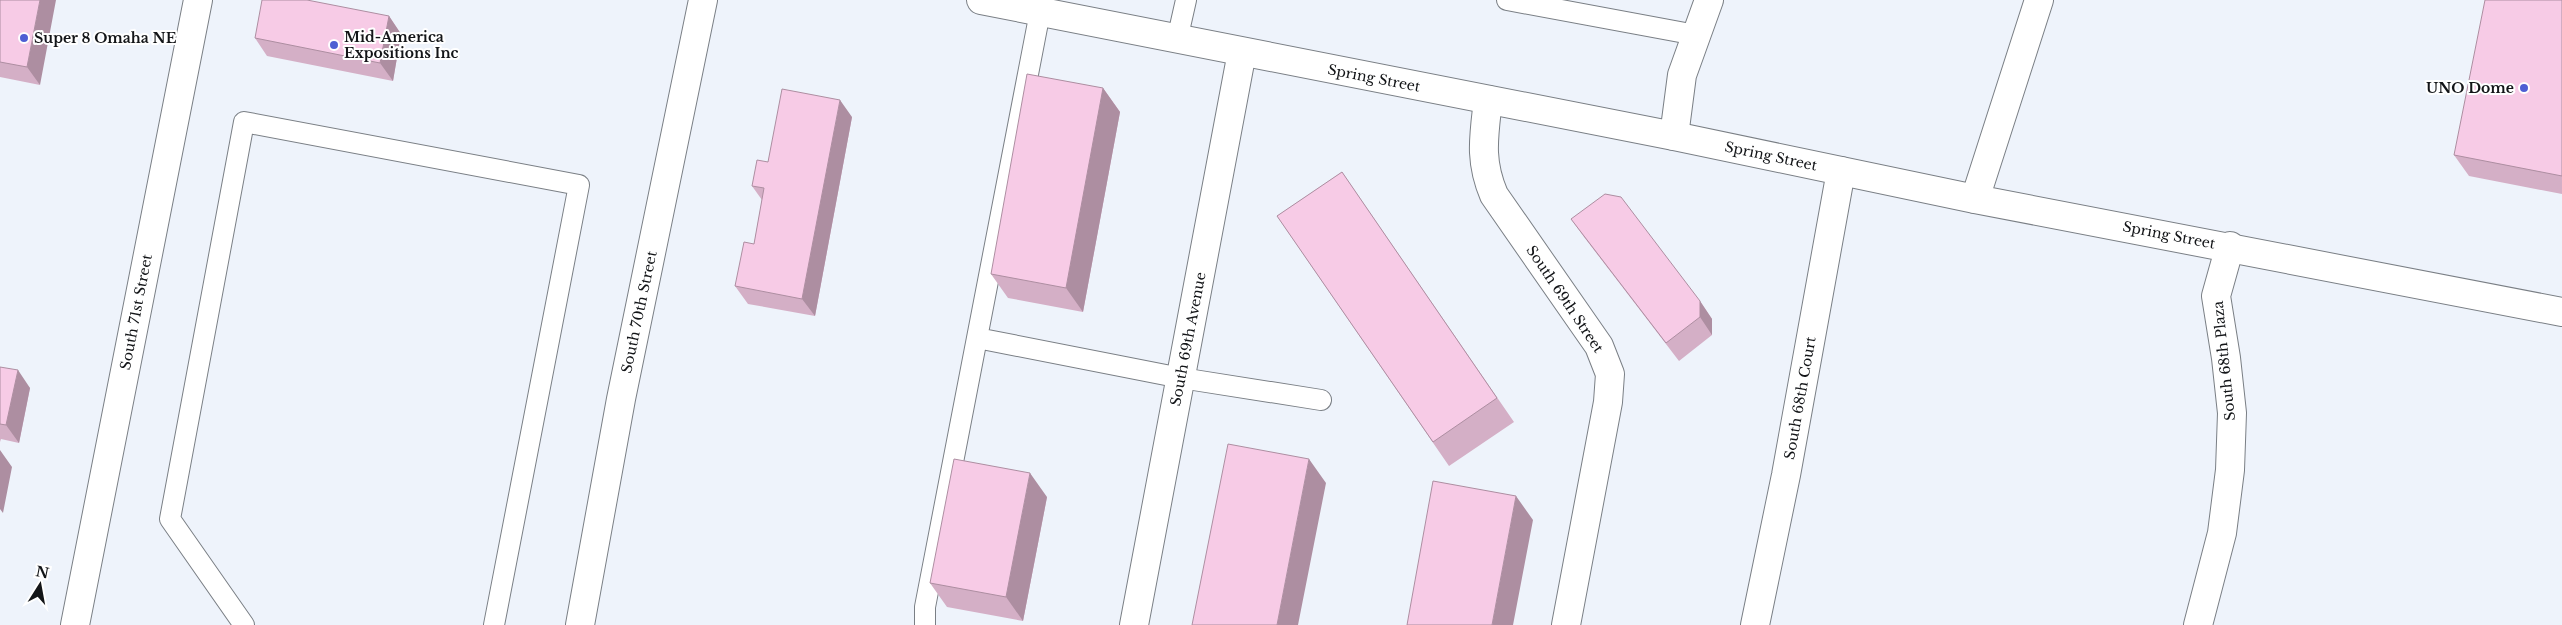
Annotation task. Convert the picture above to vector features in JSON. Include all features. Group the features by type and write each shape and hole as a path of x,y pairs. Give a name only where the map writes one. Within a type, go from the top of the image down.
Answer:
{"street":[{"name":"South 71st Street","path":"75,625 198,0"},
{"name":"South 70th Street","path":"580,625 621,399 703,0"},
{"name":"Spring Street","path":"981,0 1177,40 1674,136 1975,198 2562,312"},
{"path":"1674,136 1682,75 1709,0"},
{"path":"1975,198 2039,0"},
{"name":"South 69th Avenue","path":"1134,625 1242,52"},
{"name":"South 69th Street","path":"1488,100 1483,158 1484,170 1494,194 1599,346 1610,374 1608,402 1566,625"},
{"name":"South 68th Court","path":"1755,625 1786,475 1841,171"},
{"name":"South 68th Plaza","path":"2198,625 2222,533 2230,470 2232,413 2216,296 2230,246"}],"lane":[{"path":"1177,40 1186,0"},
{"path":"1507,0 1696,35"},
{"path":"925,625 925,607 1040,12"},
{"path":"244,625 170,518 244,122 579,185 494,625"},
{"path":"977,338 1181,378 1321,400"}],"building":[{"path":"0,0 40,0 27,67 0,62"},
{"path":"262,0 307,0 389,16 380,63 255,38"},
{"name":"UNO Dome","path":"2485,0 2562,0 2562,176 2454,155"},
{"path":"1027,74 1103,88 1066,288 991,274"},
{"path":"782,89 840,100 802,299 735,286 744,242 754,244 764,188 752,186 757,160 768,162"},
{"path":"1342,172 1497,398 1433,442 1277,216"},
{"path":"1605,194 1621,197 1700,301 1700,317 1666,343 1571,219"},
{"path":"0,367 18,370 6,425 0,424"},
{"path":"1228,444 1309,459 1277,625 1192,625"},
{"path":"954,459 1030,473 1006,597 930,583"},
{"path":"1433,481 1516,496 1492,625 1407,625"}],"place":[{"name":"Super 8 Omaha NE","path":"24,38"},
{"name":"Mid-America Expositions Inc","path":"334,45"},
{"name":"UNO Dome","path":"2524,88"}]}
